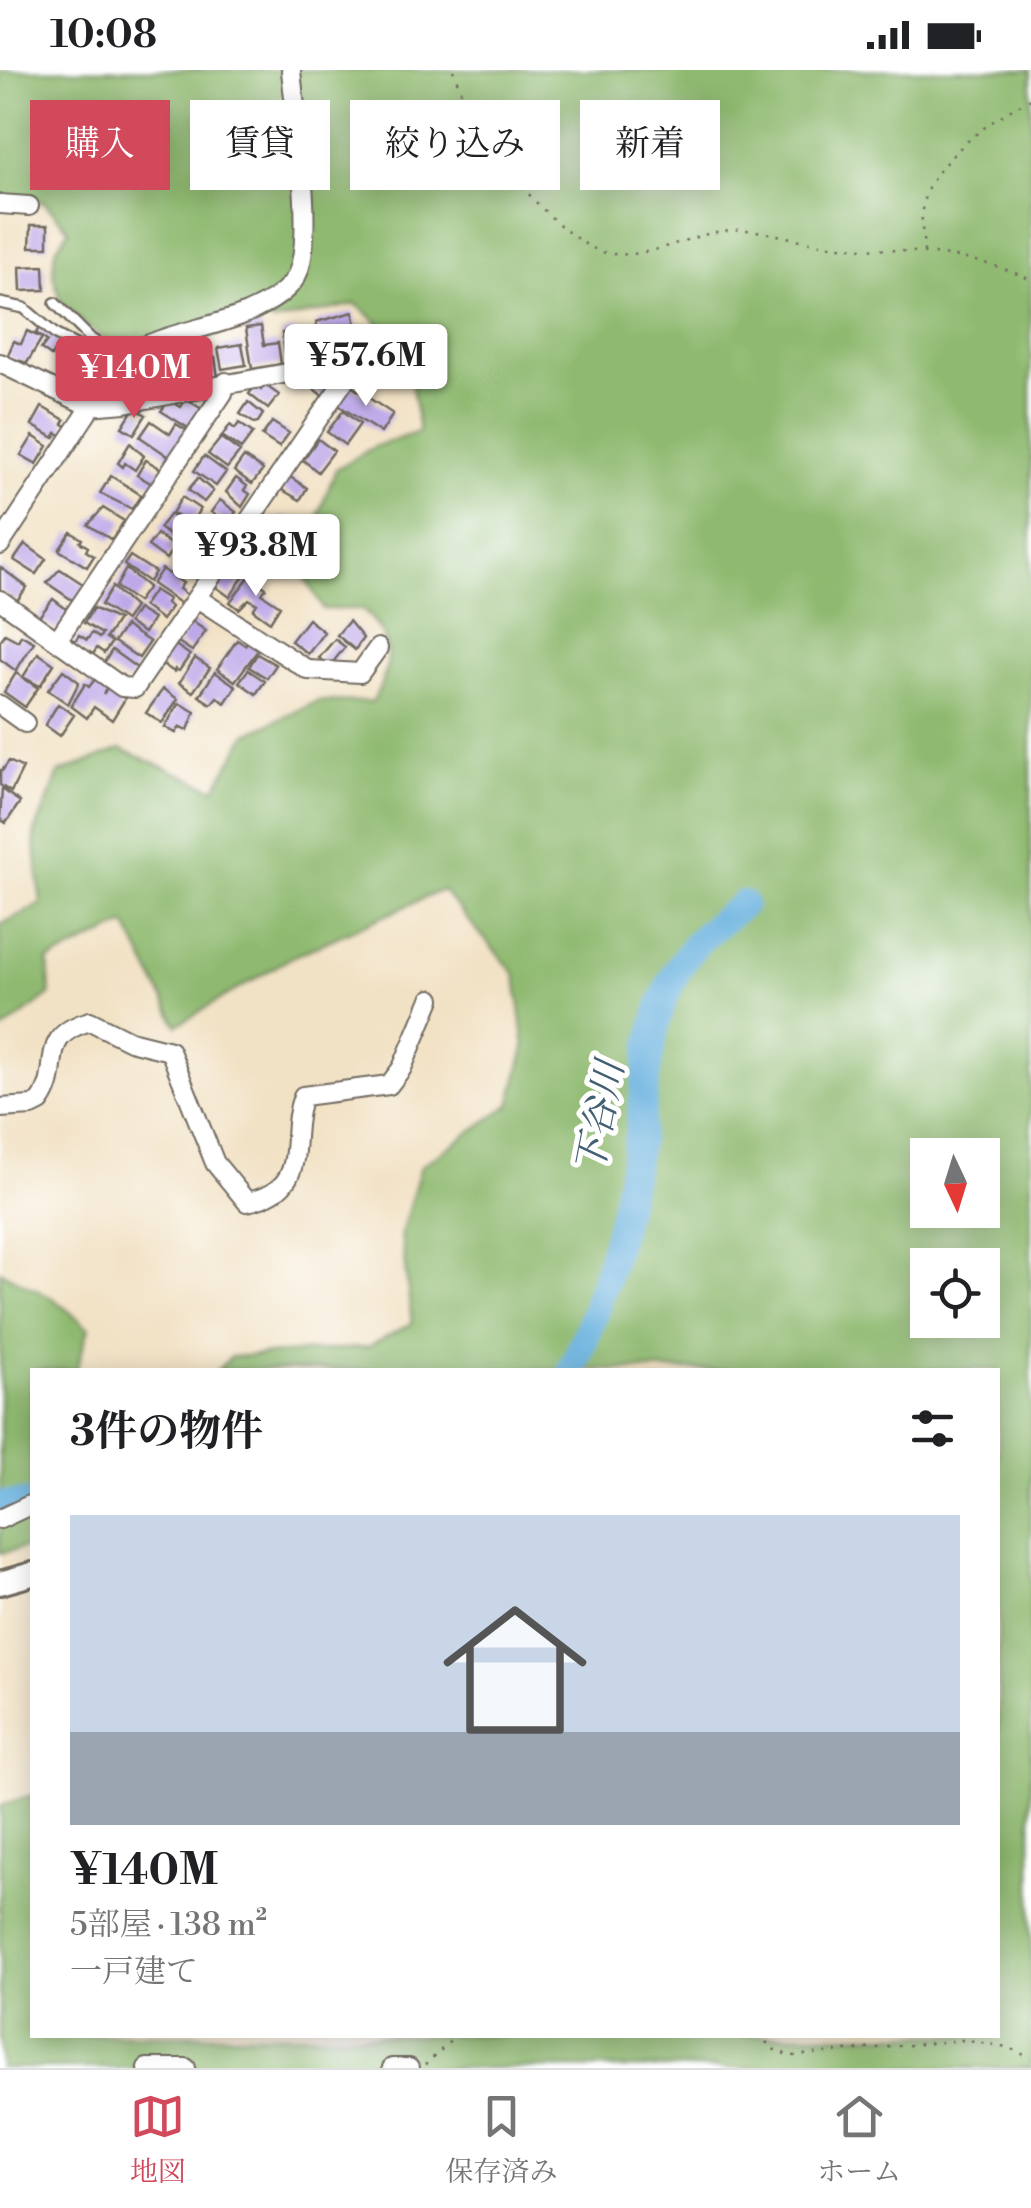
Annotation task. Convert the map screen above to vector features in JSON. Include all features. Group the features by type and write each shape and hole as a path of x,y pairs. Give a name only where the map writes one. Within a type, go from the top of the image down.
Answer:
{"street":[{"path":"0,543 119,363 146,343 246,313 274,298 294,280 302,264 304,220 291,70"},
{"path":"0,204 29,206"},
{"path":"0,363 89,406 125,403 331,365 350,366 346,378 134,688 122,687 0,600"},
{"path":"58,639 223,393 226,382"},
{"path":"198,598 308,670 360,674 378,648"},
{"path":"0,705 25,723"},
{"path":"0,1108 40,1102 50,1082 52,1051 59,1036 90,1021 130,1041 170,1052 215,1163 247,1202 258,1200 274,1192 294,1168 302,1096 389,1084 402,1068 431,999"},
{"path":"0,1519 30,1505"},
{"path":"0,1583 30,1575"},
{"path":"148,2068 186,2068"},
{"path":"392,2068 409,2068"}],"lane":[{"path":"0,303 24,308 56,335 119,363"},
{"path":"55,303 119,363"}],"path":[{"path":"452,70 479,131 546,212 588,248 612,254 650,252 709,233 736,230 881,251 924,252 982,262 1031,280"},
{"path":"924,252 922,216 926,194 938,175 990,122 1031,99"},
{"path":"422,2068 454,2038"},
{"path":"761,2038 776,2051 792,2056 963,2040 1006,2047 1031,2058"}],"green space":[{"path":"0,70 1031,70 1031,2068 0,2068 0,1806 30,1796 30,2038 1000,2038 1000,1368 219,1368 231,1357 368,1347 412,1323 401,1234 421,1166 510,1105 525,1048 516,975 442,890 292,957 177,1025 126,924 48,961 50,995 0,1032 0,925 41,904 34,835 59,773 121,749 215,789 247,734 319,701 372,702 387,664 381,631 362,609 323,609 299,566 336,469 374,447 419,432 406,346 356,304 272,322 265,313 205,340 123,350 86,326 60,300 53,274 55,250 69,230 44,202 0,198"},
{"path":"0,1271 54,1299 89,1328 77,1368 30,1368 30,1546 0,1553"}],"building":[{"path":"31,225 48,225 48,247 30,247"},
{"path":"44,266 45,290 21,291 20,267"},
{"path":"353,312 357,329 342,333 344,343 323,348 316,322"},
{"path":"261,326 264,345 278,343 281,364 252,369 246,328"},
{"path":"40,327 60,341 51,356 41,349 47,341 36,333"},
{"path":"27,331 42,338 27,363 7,357 14,341 21,344"},
{"path":"295,331 297,344 315,341 317,359 287,364 282,333"},
{"path":"242,344 246,365 222,369 218,348"},
{"path":"69,351 100,366 89,389 70,380 74,370 62,364"},
{"path":"215,357 218,377 187,382 184,362"},
{"path":"145,361 150,388 134,391 129,363"},
{"path":"177,362 180,381 156,385 155,377 150,378 148,367"},
{"path":"321,372 335,383 324,397 310,386"},
{"path":"265,385 279,395 268,409 249,394 255,386 261,390"},
{"path":"351,386 393,414 381,433 338,405"},
{"path":"186,399 205,411 193,431 161,411 169,400 181,407"},
{"path":"248,402 263,414 258,422 240,414"},
{"path":"42,407 65,420 63,424 68,427 63,436 57,433 54,438 32,425"},
{"path":"134,408 146,415 134,434 122,427"},
{"path":"343,411 360,424 345,445 327,432"},
{"path":"151,421 170,434 176,424 191,433 174,460 140,437"},
{"path":"272,422 289,433 279,447 262,436"},
{"path":"239,423 253,433 241,449 222,436 230,425 235,429"},
{"path":"33,436 48,446 37,464 21,455"},
{"path":"221,438 240,452 227,468 208,454"},
{"path":"318,439 334,451 318,472 303,460"},
{"path":"130,443 144,456 135,470 118,463"},
{"path":"204,456 226,472 216,486 194,471"},
{"path":"244,457 263,470 252,484 234,471"},
{"path":"146,460 163,470 154,485 137,475"},
{"path":"287,475 307,488 300,500 279,488"},
{"path":"111,476 141,495 132,509 100,493"},
{"path":"198,478 213,491 204,502 188,490"},
{"path":"236,478 247,486 244,490 250,494 242,507 226,492"},
{"path":"182,497 200,509 191,524 172,513"},
{"path":"220,500 236,512 227,524 211,512"},
{"path":"103,508 124,521 112,540 88,525"},
{"path":"170,514 188,528 177,541 159,528"},
{"path":"284,516 301,526 289,547 270,538"},
{"path":"208,519 225,529 216,543 199,532"},
{"path":"71,532 82,539 80,542 88,547 86,551 94,556 87,567 59,550"},
{"path":"157,534 174,547 166,559 148,546"},
{"path":"25,544 46,559 36,574 14,560"},
{"path":"130,556 155,572 149,582 124,565"},
{"path":"229,563 247,571 230,597 216,587"},
{"path":"0,567 27,587 16,602 0,590"},
{"path":"60,569 86,586 75,602 47,583"},
{"path":"126,569 148,587 137,602 116,587"},
{"path":"162,569 183,583 179,589 187,595 181,604 152,584"},
{"path":"249,577 266,588 262,594 280,606 270,622 253,610 257,604 249,599 239,609 230,602"},
{"path":"112,587 134,607 125,621 101,605"},
{"path":"154,590 168,599 166,603 171,607 162,620 143,606"},
{"path":"53,599 69,611 56,630 38,618"},
{"path":"93,608 118,620 106,638 112,642 104,653 97,648 91,657 73,644 79,635 87,640 92,633 99,638 102,634 84,623"},
{"path":"137,609 153,619 144,633 128,623"},
{"path":"308,619 324,632 308,654 291,641"},
{"path":"192,621 206,631 192,651 178,642"},
{"path":"349,621 363,638 355,650 337,635"},
{"path":"125,626 150,642 139,658 114,642"},
{"path":"5,634 18,641 21,635 34,642 16,671 0,659 0,641"},
{"path":"249,639 261,646 235,681 217,669 237,640 245,645"},
{"path":"335,639 345,647 329,667 319,658"},
{"path":"174,644 190,655 174,672 161,663"},
{"path":"112,650 137,668 128,682 102,666"},
{"path":"38,653 54,664 40,686 23,677"},
{"path":"257,654 276,665 267,678 249,667"},
{"path":"195,658 210,668 193,692 179,683"},
{"path":"63,670 79,682 68,704 48,690"},
{"path":"248,670 265,681 256,694 239,682"},
{"path":"215,672 236,686 225,703 217,697 211,704 199,696"},
{"path":"16,673 38,688 25,707 4,692"},
{"path":"96,678 108,685 103,694 110,685 125,699 112,720 94,707 87,718 71,706 85,684 89,687"},
{"path":"163,689 178,699 162,723 146,713"},
{"path":"179,703 195,712 188,730 180,727 176,733 165,727"},
{"path":"58,704 74,715 60,736 45,725"},
{"path":"9,761 23,768 11,792 0,785 0,770"},
{"path":"2,789 20,802 6,823 0,819"}],"waterway":[{"name":"下谷川","path":"573,1368 617,1238 635,1156 651,1045 666,992 696,944 743,904"},
{"name":"下谷川","path":"0,1505 30,1504"}]}
